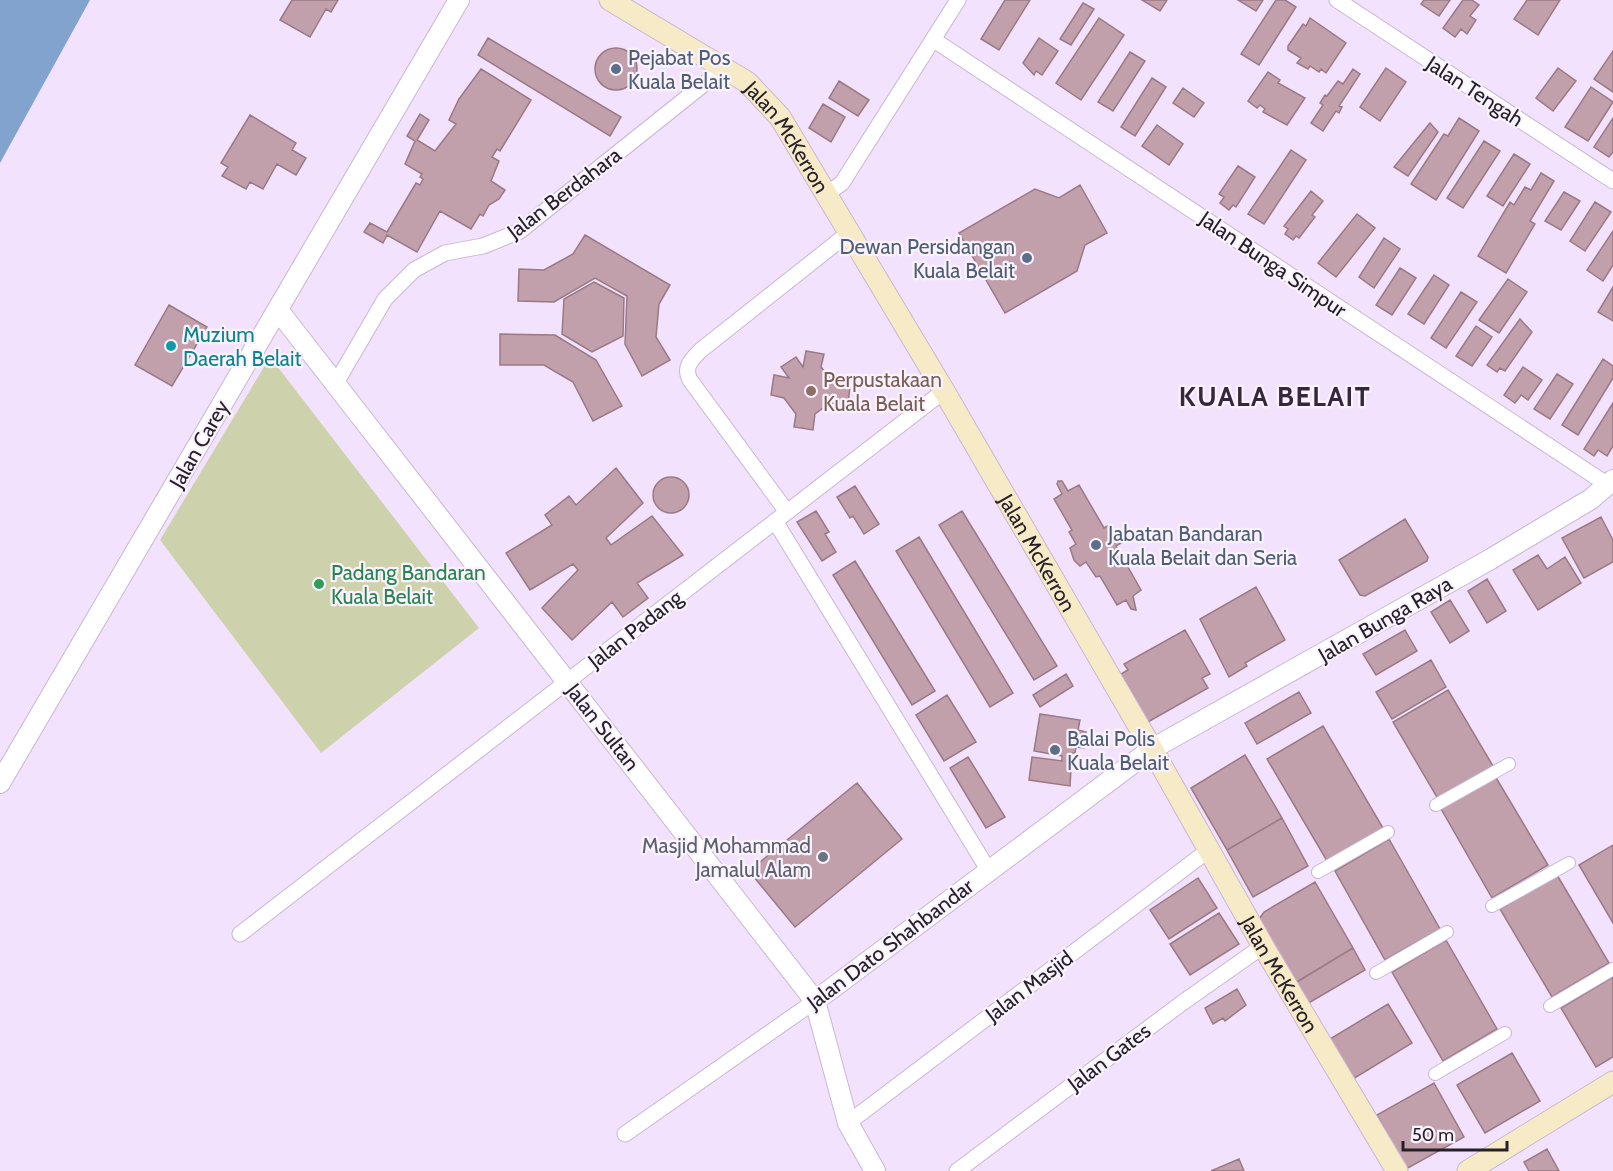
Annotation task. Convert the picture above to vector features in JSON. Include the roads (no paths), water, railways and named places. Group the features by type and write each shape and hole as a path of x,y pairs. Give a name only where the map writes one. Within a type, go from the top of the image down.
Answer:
{"main road":[{"name":"Jalan McKerron","path":"610,0 753,86 772,106 828,194 944,391 1210,849 1263,946 1397,1171"},
{"path":"1468,1171 1613,1082"}],"street":[{"path":"828,194 842,183 958,0"},
{"name":"Jalan Tengah","path":"1337,0 1613,181"},
{"name":"Jalan Carey","path":"0,783 456,6"},
{"name":"Jalan Bunga Simpur","path":"934,40 1611,484"},
{"name":"Jalan Berdahara","path":"336,384 385,299 414,270 445,253 483,246 520,231 724,69"},
{"path":"850,232 701,350 688,366 686,374 781,517 989,871"},
{"name":"Jalan Sultan","path":"278,310 815,1001 848,1123 875,1171"},
{"name":"Jalan Padang","path":"240,934 944,391"},
{"name":"Jalan Bunga Raya","path":"1152,749 1489,560 1591,499 1611,484"},
{"name":"Jalan Dato Shahbandar","path":"625,1134 815,1001 1152,749"},
{"path":"1436,805 1509,764"},
{"path":"1318,873 1388,832"},
{"name":"Jalan Masjid","path":"848,1123 1210,849"},
{"path":"1492,906 1569,863"},
{"path":"1376,973 1447,932"},
{"name":"Jalan Gates","path":"957,1171 1182,1003 1263,946"},
{"path":"1550,1006 1613,969"},
{"path":"1435,1074 1505,1033"}],"water":[{"path":"0,0 90,0 0,163"}],"place":[{"name":"Pejabat Pos Kuala Belait","path":"616,69"},
{"name":"Dewan Persidangan Kuala Belait","path":"1027,258"},
{"name":"Muzium Daerah Belait","path":"171,346"},
{"name":"Perpustakaan Kuala Belait","path":"811,391"},
{"name":"Jabatan Bandaran Kuala Belait dan Seria","path":"1096,545"},
{"name":"Padang Bandaran Kuala Belait","path":"319,584"},
{"name":"Balai Polis Kuala Belait","path":"1055,750"},
{"name":"Masjid Mohammad Jamalul Alam","path":"823,857"}],"district":[{"name":"KUALA BELAIT","path":"1275,396"}]}
